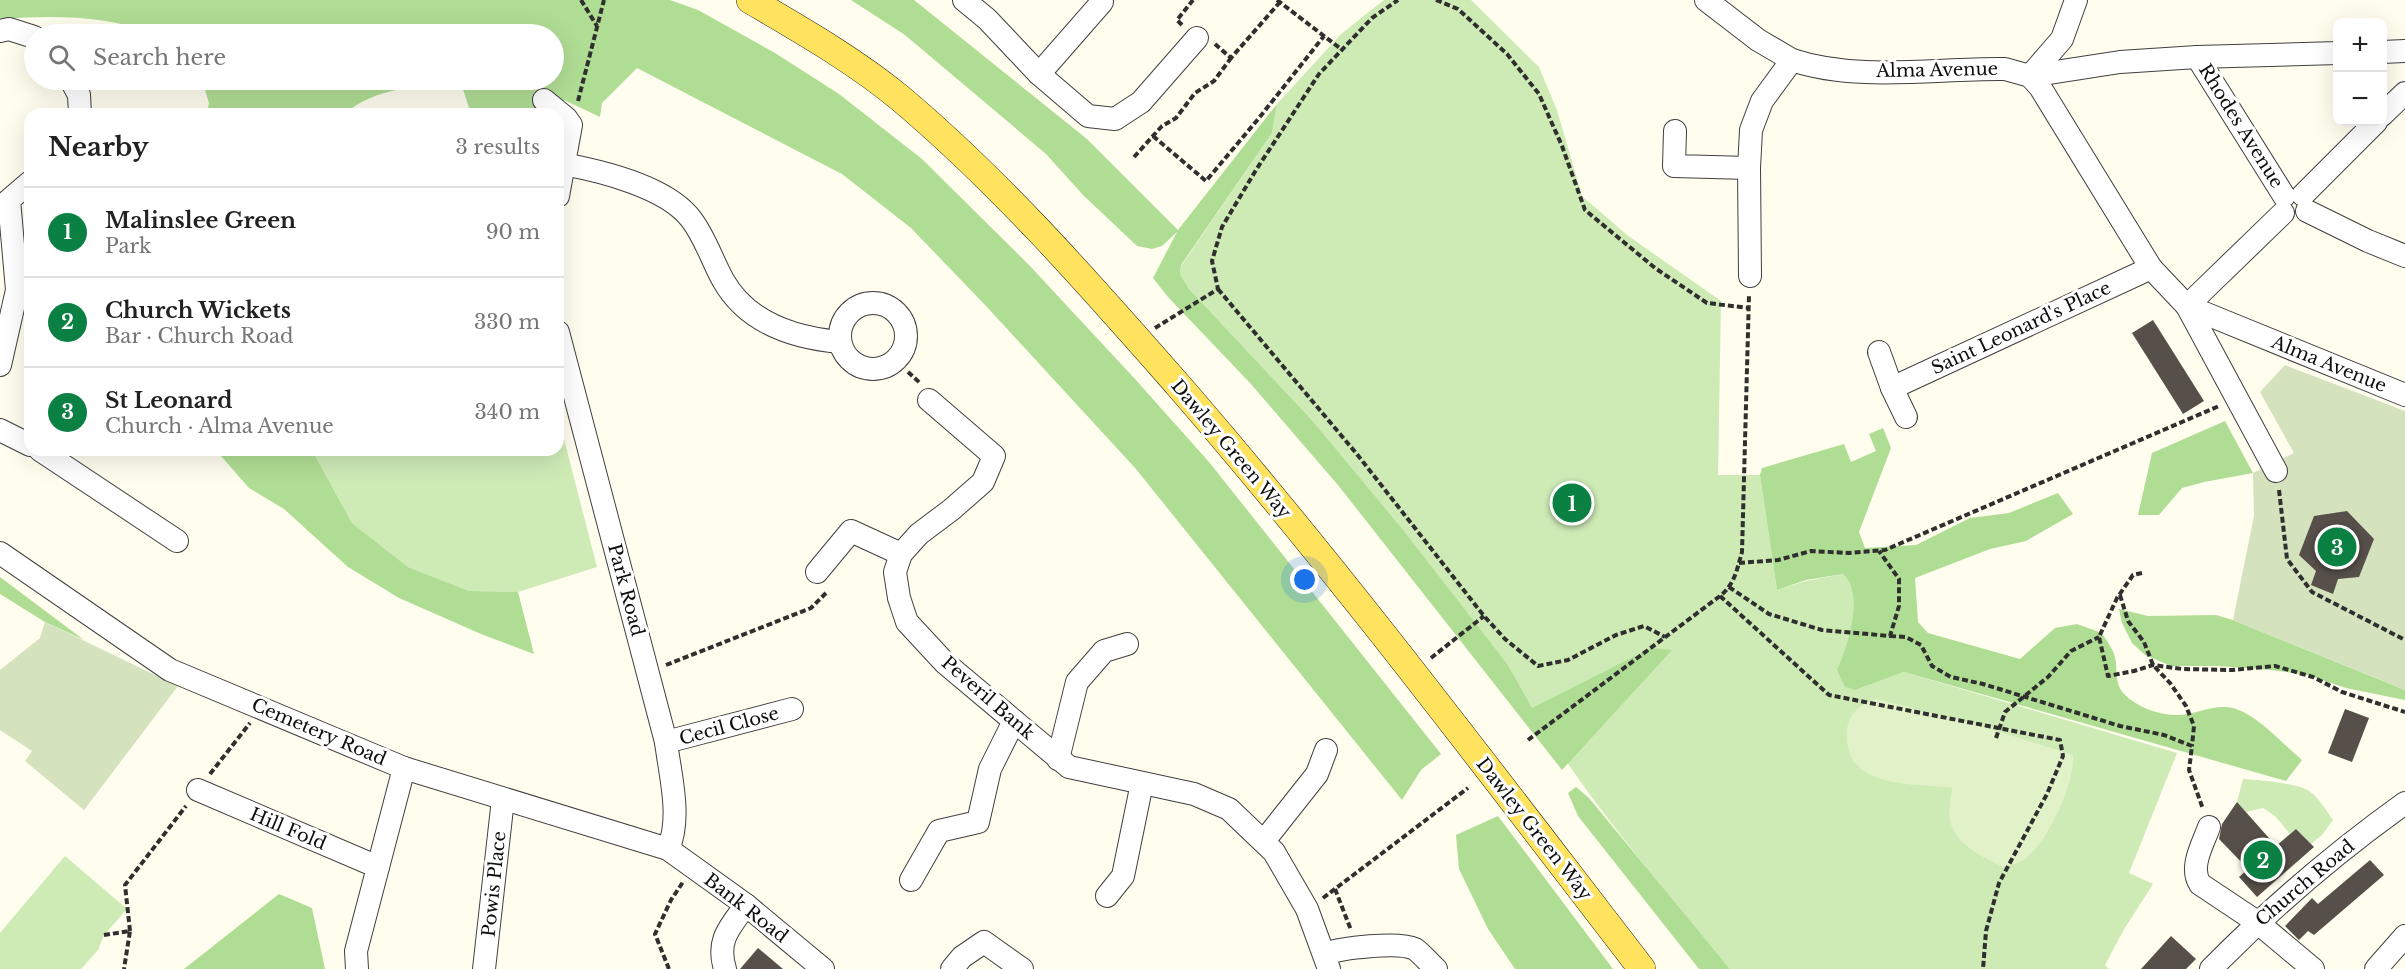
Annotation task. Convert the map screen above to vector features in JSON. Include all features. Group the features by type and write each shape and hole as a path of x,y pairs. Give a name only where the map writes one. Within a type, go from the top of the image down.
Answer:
{"main road":[{"name":"Dawley Green Way","path":"750,0 835,51 897,96 992,182 1113,313 1256,475 1377,625 1642,969"}],"street":[{"path":"964,0 987,19 1039,74 1088,116 1115,119 1141,102 1197,39"},
{"name":"Alma Avenue","path":"1706,0 1758,40 1792,60 1817,68 1843,71 2005,69 2030,76 2046,94 2151,268 2187,306 2276,471"},
{"path":"2030,76 2062,39 2076,0"},
{"path":"1039,74 1102,2"},
{"path":"0,31 9,29 24,34"},
{"path":"2387,52 2405,51"},
{"path":"2030,76 2120,62 2333,53"},
{"name":"Rhodes Avenue","path":"2197,57 2294,204"},
{"path":"1750,276 1751,130 1768,92 1792,60"},
{"path":"77,90 80,95 80,108"},
{"path":"2387,111 2405,93"},
{"path":"544,100 554,108"},
{"path":"564,116 571,125 564,155"},
{"name":"Rhodes Avenue","path":"2187,306 2372,126"},
{"path":"1676,131 1674,166 1749,168"},
{"path":"564,165 632,182 672,203 691,218 724,282 754,315 781,331 814,340 840,342"},
{"path":"1,359 17,290 9,200 24,187"},
{"path":"2294,204 2367,242 2405,256"},
{"name":"Saint Leonard's Place","path":"1892,388 2151,268"},
{"path":"873,303 884,305 902,320 906,330 902,366 878,370 857,366 849,360 840,342 840,330 844,319 851,310 862,305 873,303"},
{"name":"Alma Avenue","path":"2187,306 2405,395"},
{"path":"1879,352 1892,388 1906,417"},
{"name":"Park Road","path":"564,355 666,742 674,812 673,838 668,849"},
{"path":"825,579 850,531 901,554 919,534 983,482 994,456 929,400"},
{"path":"0,430 24,442"},
{"path":"49,456 177,541"},
{"name":"Cemetery Road","path":"0,554 170,670 404,768 668,849"},
{"name":"Peveril Bank","path":"901,554 896,572 899,598 908,621 945,663 1069,767 1194,794 1229,809 1274,852 1307,909 1327,962"},
{"path":"1058,759 1077,682 1104,651 1127,644"},
{"name":"Cecil Close","path":"666,742 792,709"},
{"path":"911,880 939,831 978,822 990,769 1014,721"},
{"path":"1264,842 1317,774 1326,750"},
{"path":"357,969 356,951 404,768"},
{"path":"1107,896 1123,876 1142,783"},
{"name":"Hill Fold","path":"198,790 378,867"},
{"name":"Powis Place","path":"484,969 503,799"},
{"name":"Church Road","path":"2211,969 2257,922 2320,868 2405,803"},
{"path":"2209,826 2196,864 2196,878 2200,885 2257,922 2313,969"},
{"name":"Bank Road","path":"668,849 746,905 823,969"},
{"path":"726,969 722,957 726,932 746,905"},
{"path":"2376,969 2405,936"},
{"path":"952,969 962,957 984,942 1022,969"},
{"path":"1327,962 1358,947 1408,947 1417,950 1436,969"}],"path":[{"path":"581,0 597,27"},
{"path":"571,125 604,0"},
{"path":"1398,0 1372,18 1341,49 1319,74 1291,116 1222,227 1212,261 1218,289 1356,453 1484,616 1505,639 1538,666 1568,660 1616,635 1644,626 1665,638"},
{"path":"1436,0 1458,9 1499,46 1539,94 1562,146 1585,210 1655,268 1707,303 1749,308"},
{"path":"1134,157 1162,126 1176,118 1195,93 1214,81 1278,1 1341,49"},
{"path":"1153,136 1206,180 1266,110 1324,36"},
{"path":"1197,39 1206,37 1231,58"},
{"path":"1528,740 1720,596 1736,577 1742,540 1750,276"},
{"path":"1155,328 1218,289"},
{"path":"1739,563 1778,560 1811,551 1849,553 1885,550 2237,398"},
{"path":"2276,471 2287,559 2312,592 2405,640"},
{"path":"1878,550 1899,579 1899,606 1890,636"},
{"path":"1996,738 2006,712 2026,698 2070,651 2099,637 2133,575 2142,573"},
{"path":"647,673 811,608 825,579"},
{"path":"1729,587 1769,614 1822,630 1906,637 1921,645 1932,666 1951,677 1983,684 2120,726 2164,735 2192,746"},
{"path":"2120,595 2128,621 2144,642 2153,665 2187,706 2194,726 2189,770 2209,826"},
{"path":"1720,596 1830,695 2000,726 2060,740 2063,756 2047,794 1999,883 1986,931 1983,969"},
{"path":"1428,660 1484,616"},
{"path":"2099,637 2108,676 2153,665 2182,669 2232,670 2275,666 2313,677 2342,692 2405,712"},
{"path":"124,969 130,931 125,885 261,708"},
{"path":"1307,909 1468,788"},
{"path":"669,969 655,934 671,900 693,867"},
{"path":"1335,889 1358,947"},
{"path":"104,935 130,931"}],"green space":[{"path":"0,0 670,0 698,10 775,53 839,94 922,159 1029,265 1209,462 1441,754 1421,770 1402,800 1136,469 911,228 842,174 637,68 602,103 600,117 564,100 561,108 469,108 463,90 564,90 564,24 122,24 59,17 0,19"},
{"path":"851,0 914,0 1087,139 1178,230 1277,104 1272,133 1181,265 1180,274 1189,289 1310,418 1403,530 1508,665 1532,708 1651,648 1672,650 1562,770 1338,485 1250,383 1168,297 1153,278 1177,232 1162,246 1152,249 1137,246 1083,195 1046,154 905,35"},
{"path":"1384,0 1471,0 1539,67 1557,110 1582,196 1627,235 1721,301 1718,475 1760,475 1777,590 1806,581 1843,574 1849,583 1853,594 1852,621 1837,671 1855,690 1904,672 2177,753 2129,873 2153,884 2123,931 2105,965 2109,969 1730,969 1640,860 1582,784 1530,705 1508,665 1310,418 1189,289 1180,274 1181,266 1272,133 1277,104 1341,34"},
{"path":"205,90 396,90 370,98 353,108 208,108"},
{"path":"2285,365 2405,411 2405,690 2233,620 2254,516 2253,473 2294,453 2260,392"},
{"path":"2225,421 2253,473 2182,488 2159,515 2138,515 2152,453"},
{"path":"1883,428 1891,448 1859,532 1865,548 1916,545 1970,518 2009,513 2058,493 2073,514 2026,541 1990,549 1915,578 1918,622 1928,633 2020,659 2055,628 2077,624 2102,633 2115,657 2118,685 2128,698 2155,712 2170,715 2221,707 2236,709 2244,713 2262,724 2302,760 2286,781 1904,672 1855,690 1845,687 1837,670 1852,621 1853,594 1849,583 1843,574 1806,580 1777,590 1760,475 1762,468 1844,444 1851,462 1876,451 1869,434"},
{"path":"564,439 597,567 518,592 469,591 408,567 352,523 315,456 564,456"},
{"path":"221,456 315,456 352,523 408,567 469,591 518,592 534,654 481,634 399,598 348,567 284,509 249,488"},
{"path":"0,577 84,640 45,622 0,594"},
{"path":"2119,609 2148,616 2216,615 2233,620 2405,690 2405,700 2346,688 2307,675 2218,666 2171,666 2145,655 2132,643 2122,623"},
{"path":"45,622 178,686 84,810 25,761 32,751 0,730 0,670 40,638"},
{"path":"1876,699 1975,724 2073,755 2070,781 2065,796 2051,826 2034,851 2020,862 2003,867 1971,849 1958,837 1950,821 1949,813 1952,788 1883,779 1868,773 1856,764 1849,750 1848,724 1856,710"},
{"path":"2243,779 2277,782 2303,788 2316,797 2333,820 2322,835 2311,844 2296,829 2290,834 2275,816 2263,808 2246,812 2237,802"},
{"path":"1576,787 1589,798 1730,969 1699,969 1578,816 1568,793"},
{"path":"1498,816 1613,969 1515,969 1488,929 1459,869 1456,835"},
{"path":"65,856 127,909 104,935 98,950 81,969 0,969 0,933"},
{"path":"279,894 312,908 325,969 184,969"}],"building":[{"path":"2153,320 2204,401 2183,414 2132,333"},
{"path":"2347,511 2374,539 2359,577 2338,579 2333,594 2311,585 2316,571 2299,555 2314,516"},
{"path":"2345,709 2369,718 2352,762 2328,753"},
{"path":"2237,802 2276,846 2296,829 2314,847 2257,897 2239,877 2248,869 2219,839 2222,824"},
{"path":"2370,860 2384,875 2314,935 2308,931 2299,940 2285,926 2312,898 2318,904"},
{"path":"2171,936 2196,959 2186,969 2141,969"},
{"path":"758,948 783,969 740,969"}],"place":[{"name":"Malinslee Green","path":"1572,503"},
{"name":"St Leonard","path":"2337,547"},
{"name":"Church Wickets","path":"2263,860"}]}
